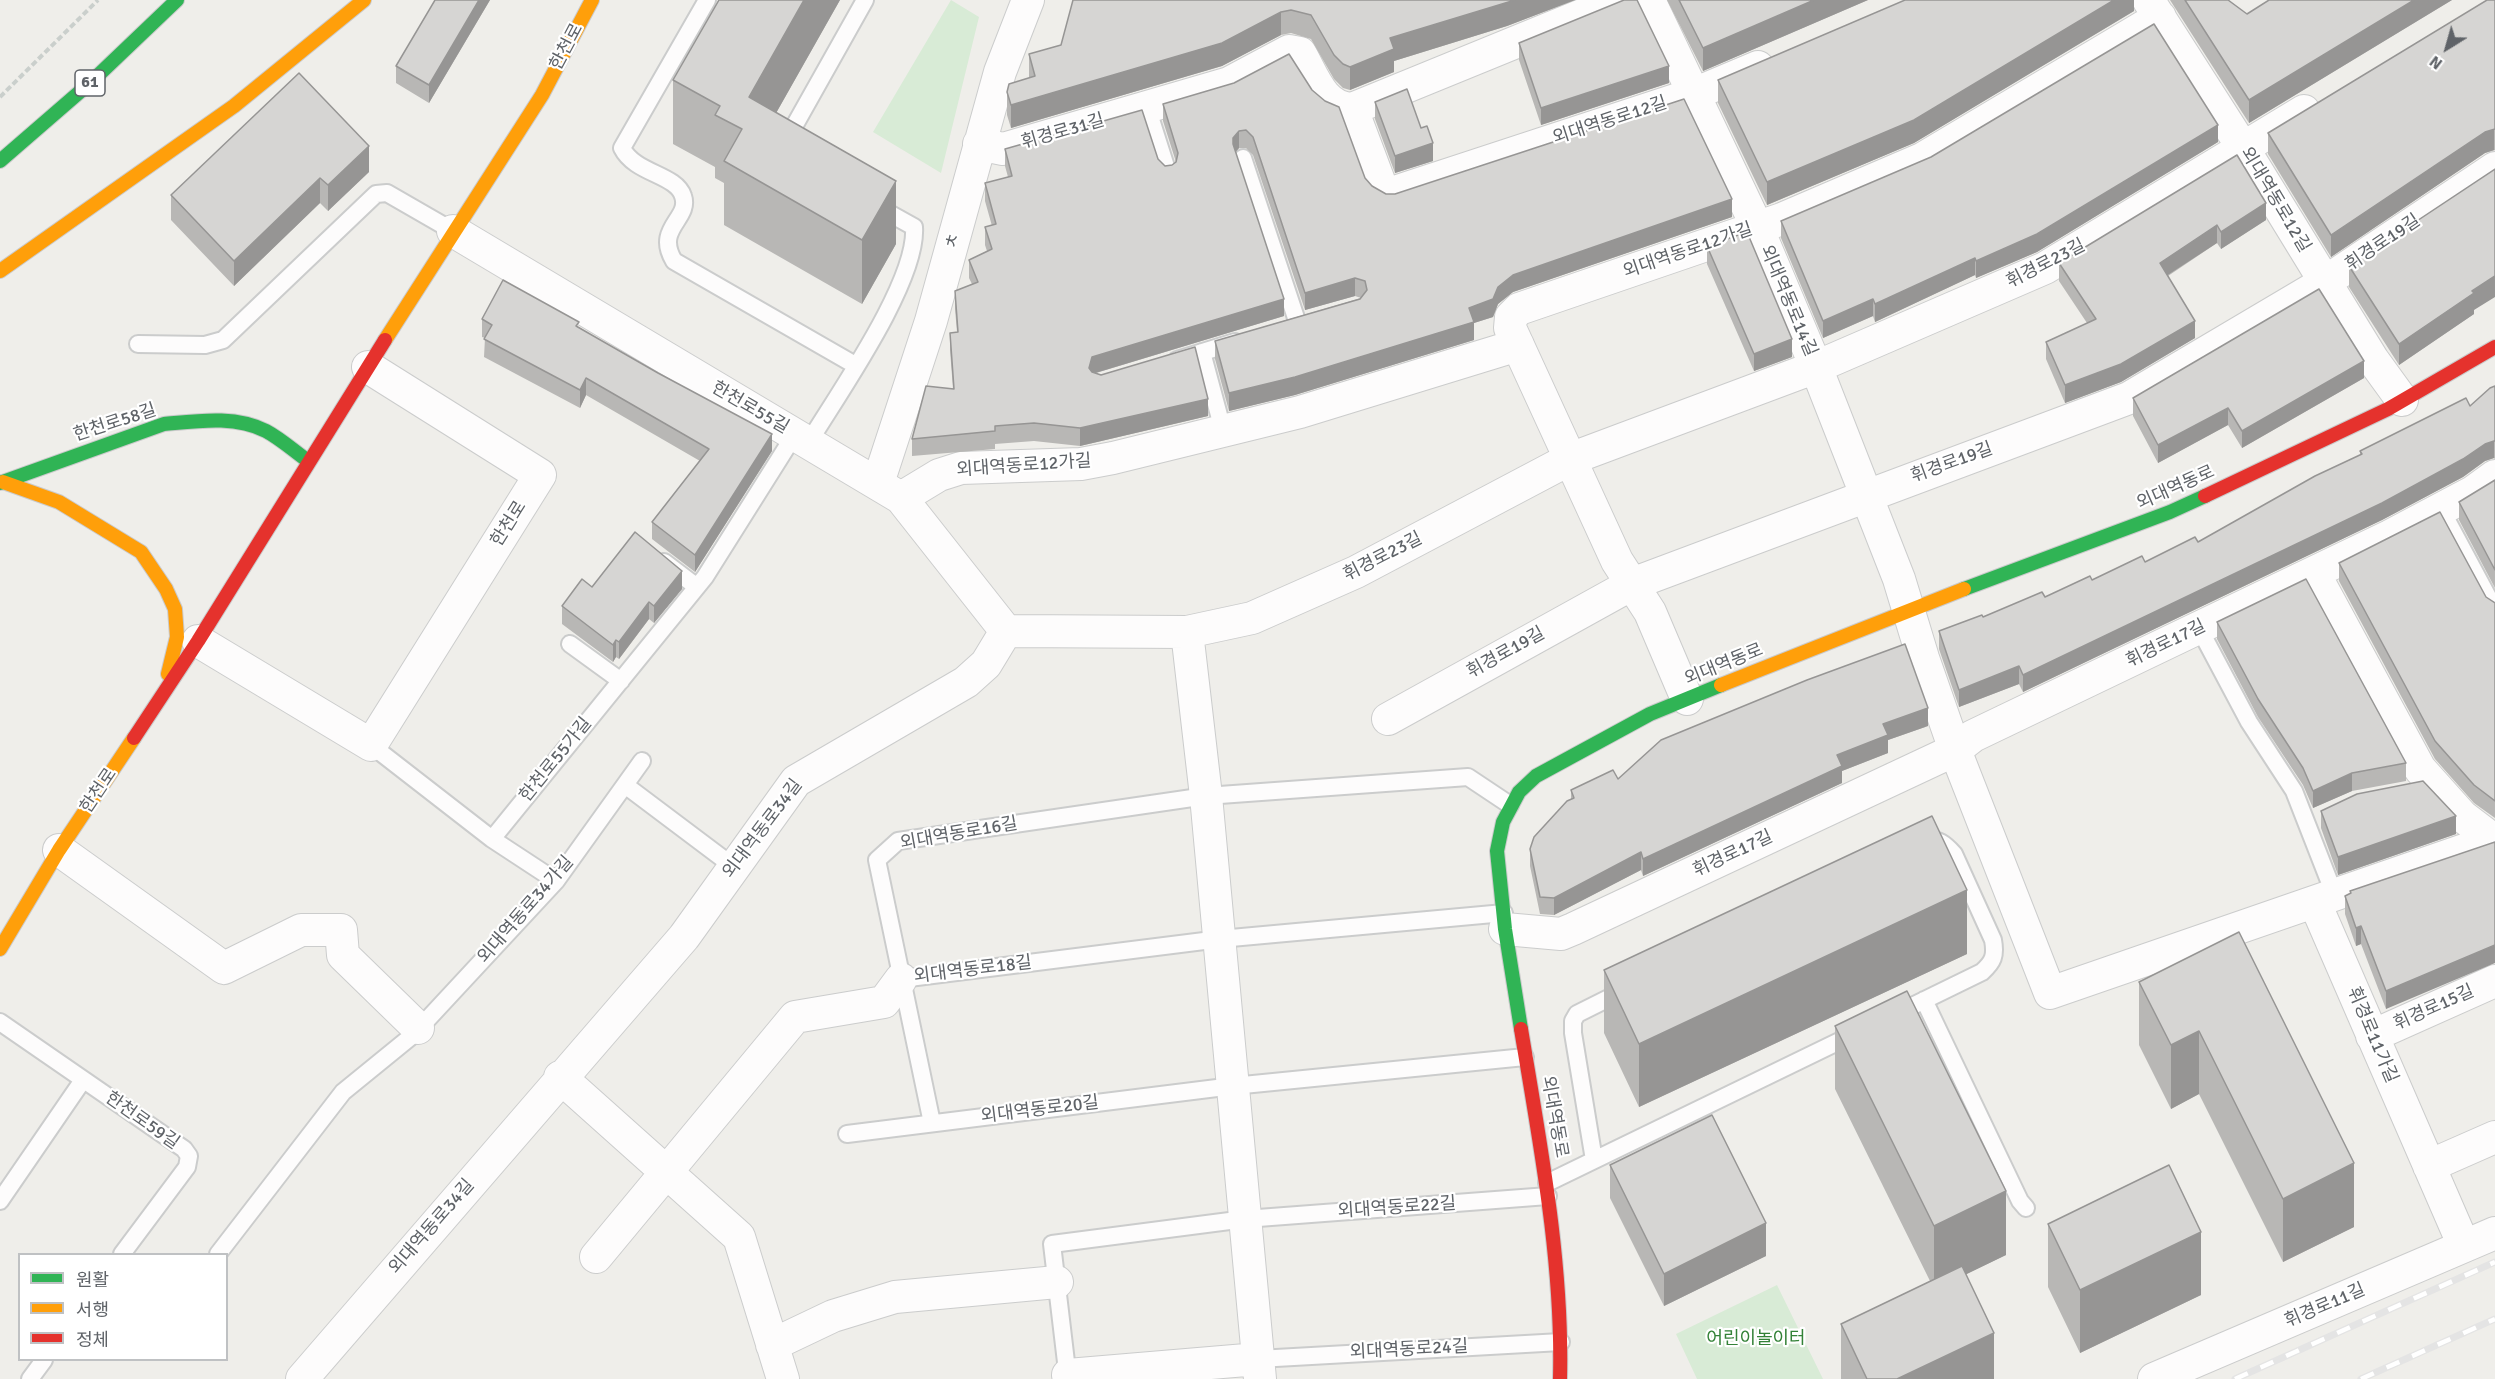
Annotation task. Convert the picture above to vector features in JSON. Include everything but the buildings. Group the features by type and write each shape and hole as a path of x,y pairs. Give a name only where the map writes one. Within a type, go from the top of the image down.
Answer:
{"main road":[{"name":"61","path":"0,161 90,83 177,0"},
{"path":"0,272 234,106 364,0"},
{"name":"한천로","path":"0,949 59,850 198,641 308,461 542,95 592,0"},
{"name":"외대역동로","path":"1560,1379 1560,1342 1547,1189 1504,921 1497,851 1510,806 1519,792 1536,776 1650,714 1910,609 2170,512 2402,400 2495,347"},
{"name":"한천로58길","path":"2,482 164,424 183,422 217,422 244,425 265,431 308,461"},
{"path":"2,482 59,502 141,552 166,589 175,609 177,637 164,692"}],"street":[{"name":"ㅊ","path":"889,490 931,321 979,144 1000,72 1028,0"},
{"path":"1352,109 1619,0"},
{"name":"외대역동로14길","path":"1649,0 1757,227 1816,367 1910,609 1923,658 1955,750"},
{"name":"외대역동로12길","path":"2154,9 2243,148 2373,360 2402,400"},
{"name":"외대역동로12가길","path":"889,490 961,468 1092,463 1300,412 1518,345 1509,322 1519,309 1782,219 1922,159 2154,9"},
{"name":"휘경로31길","path":"979,144 1003,149 1229,83 1289,51 1297,51 1324,97 1337,106 1352,109"},
{"name":"외대역동로12길","path":"1352,109 1382,189 1389,194 1694,93 1780,58"},
{"name":"휘경로23길","path":"1006,630 1187,632 1252,618 1356,572 1570,459 1816,367 2045,268 2325,99"},
{"name":"휘경로19길","path":"1388,719 1632,584 1867,494 2129,398 2325,282 2495,168"},
{"name":"한천로55길","path":"453,231 889,490 1006,630"},
{"path":"1518,345 1617,561 1650,612 1687,699"},
{"name":"한천로","path":"368,367 540,475 371,745"},
{"name":"휘경로17길","path":"1504,921 1561,934 1955,750 1973,736 2314,573 2441,509 2474,492 2495,476"},
{"path":"2314,573 2412,755 2423,788 2494,841"},
{"name":"외대역동로34길","path":"304,1378 560,1077 684,937 796,780 966,682 986,664 1006,630"},
{"path":"1187,632 1220,939 1259,1369"},
{"path":"198,641 371,745"},
{"path":"1955,750 2050,993 2494,841"},
{"path":"59,850 224,968 301,930 341,930 343,955 418,1028"},
{"name":"휘경로11가길","path":"2325,900 2373,1036 2464,1246"},
{"name":"외대역동로18길","path":"596,1257 795,1017 884,1002 901,979"},
{"name":"휘경로15길","path":"2373,1036 2495,981"},
{"path":"560,1077 740,1237 783,1379"},
{"path":"2429,1166 2495,1137"},
{"name":"휘경로11길","path":"2154,1379 2495,1233"},
{"path":"772,1345 833,1316 895,1297 1057,1282"},
{"name":"외대역동로24길","path":"1068,1377 1259,1369"}],"lane":[{"path":"707,0 622,148 627,158 636,165 678,186 684,197 682,208 667,239 668,251 674,261 855,365"},
{"path":"796,159 788,151 792,130 865,0"},
{"path":"1147,107 1168,173"},
{"path":"1244,158 1298,324"},
{"path":"138,344 205,345 223,340 376,194 387,193 453,231"},
{"name":"한천로55가길","path":"492,839 697,587 855,365 893,303 915,237 914,228 865,199"},
{"path":"1278,329 1317,318"},
{"path":"1156,365 1248,338"},
{"path":"1202,352 1222,430"},
{"path":"2441,509 2495,610"},
{"path":"654,554 697,587"},
{"name":"휘경로11가길","path":"2199,628 2249,722 2314,819 2325,900"},
{"path":"570,644 621,681"},
{"path":"371,745 492,839 556,881"},
{"name":"외대역동로34가길","path":"219,1253 343,1092 418,1028 556,881 642,761"},
{"name":"외대역동로16길","path":"932,1123 878,860 898,841 1206,796 1468,777 1510,806"},
{"path":"625,785 734,867"},
{"path":"1547,1189 1594,1160 1982,972 1992,963 1995,953 1993,940 1954,854 1946,845 1935,839 1918,841 1907,847"},
{"name":"외대역동로18길","path":"901,979 1220,939 1504,921"},
{"path":"1594,1160 1572,1033 1573,1021 1586,1009 1639,982"},
{"path":"1924,1000 2020,1201 2026,1208"},
{"name":"한천로59길","path":"0,1023 184,1149 189,1156 187,1167 123,1253"},
{"name":"외대역동로20길","path":"847,1134 1233,1086 1525,1057"},
{"path":"0,1200 83,1080"},
{"name":"외대역동로22길","path":"1068,1377 1052,1244 1245,1219 1547,1189"},
{"name":"외대역동로24길","path":"1259,1369 1560,1342"},
{"path":"30,1379 43,1361"}],"path":[{"path":"0,97 98,0"}],"green space":[{"path":"951,0 979,17 941,173 873,132"},
{"name":"어린이놀이터","path":"1777,1285 1823,1379 1697,1379 1676,1334"}],"railway":[{"path":"2235,1379 2495,1262"},
{"path":"2361,1379 2495,1319"}],"traffic: fast":[{"path":"0,161 90,83 177,0"},
{"path":"0,483 164,424 216,420 242,423 266,431 308,461"},
{"path":"1964,589 2170,512 2205,496"},
{"path":"1521,1029 1505,929 1497,851 1503,822 1519,792 1536,776 1650,714 1721,685"}],"traffic: slow":[{"path":"0,271 234,106 364,0"},
{"path":"385,340 542,95 592,0"},
{"path":"3,482 59,502 141,552 166,589 175,609 177,637 168,674"},
{"path":"1721,685 1964,589"},
{"path":"0,949 59,850 134,738"}],"traffic: jam":[{"path":"134,738 198,641 385,340"},
{"path":"2205,496 2388,409 2495,347"},
{"path":"1521,1029 1554,1247 1558,1291 1560,1379"}]}
